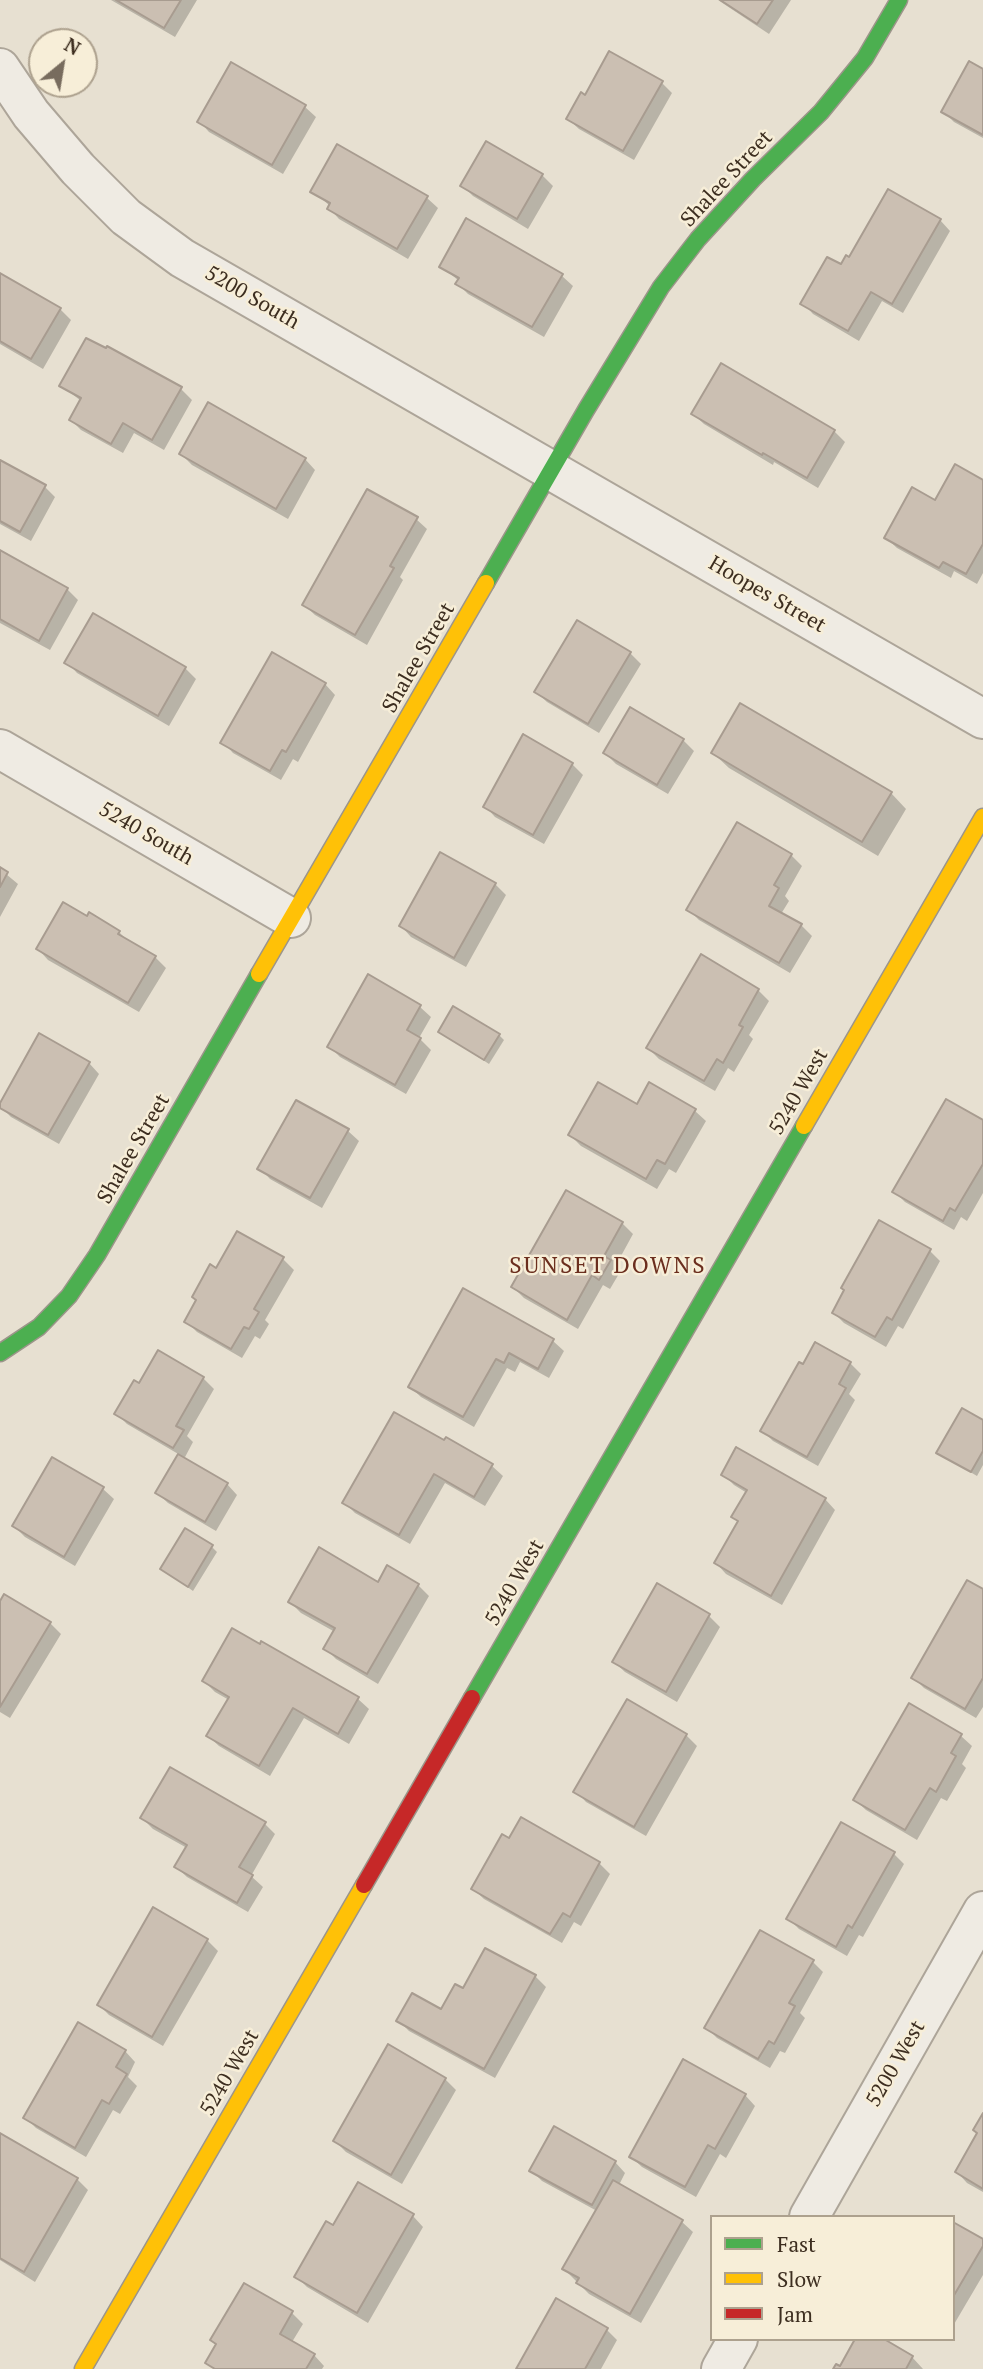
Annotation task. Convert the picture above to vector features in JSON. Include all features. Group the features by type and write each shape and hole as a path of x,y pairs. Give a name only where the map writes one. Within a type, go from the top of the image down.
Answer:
{"street":[{"name":"Shalee Street","path":"0,1353 39,1327 69,1296 97,1255 661,286 698,239 753,179 821,112 865,58 899,0"},
{"name":"5200 South","path":"0,68 31,114 78,169 126,217 182,258 552,471"},
{"name":"Hoopes Street","path":"552,471 983,719"},
{"name":"5240 South","path":"0,749 291,918"},
{"name":"5240 West","path":"83,2369 983,817"},
{"name":"5200 West","path":"809,2215 983,1912"},
{"path":"722,2369 737,2341"}],"building":[{"path":"116,0 181,0 164,28"},
{"path":"720,0 773,0 757,24"},
{"path":"609,51 663,81 623,151 566,119 581,92 585,95"},
{"path":"969,61 983,69 983,135 941,112"},
{"path":"231,62 306,105 272,165 197,122"},
{"path":"486,141 543,174 517,219 460,186"},
{"path":"337,144 428,196 397,249 327,209 330,203 310,192"},
{"path":"888,189 941,219 892,304 871,292 848,331 800,304 827,257 841,264 846,255 849,257"},
{"path":"466,218 563,274 532,327 455,284 459,278 439,267"},
{"path":"0,273 61,308 31,359 0,341"},
{"path":"86,338 106,348 107,346 182,387 152,440 123,423 111,444 69,420 81,398 59,386"},
{"path":"721,363 835,430 807,478 691,414"},
{"path":"208,402 306,458 276,509 179,454"},
{"path":"0,460 46,485 20,532 0,521"},
{"path":"955,464 983,480 983,544 966,574 943,562 939,568 884,538 912,487 935,500"},
{"path":"367,489 418,517 390,566 394,568 355,635 302,605"},
{"path":"0,550 68,588 39,641 0,619"},
{"path":"93,613 186,667 158,716 64,663"},
{"path":"577,620 631,652 588,724 534,692"},
{"path":"272,652 326,683 286,752 282,750 270,771 220,743"},
{"path":"740,703 892,792 862,842 711,753"},
{"path":"630,707 684,739 657,785 603,753"},
{"path":"523,734 573,763 533,835 483,807"},
{"path":"737,822 792,854 774,885 779,888 769,906 802,924 779,963 686,910"},
{"path":"440,852 496,883 454,958 399,926"},
{"path":"0,867 8,872 0,887"},
{"path":"63,902 87,916 89,912 120,931 118,934 156,956 128,1003 36,949"},
{"path":"701,954 759,989 739,1025 743,1027 723,1063 717,1059 704,1081 646,1048"},
{"path":"368,974 421,1005 407,1030 421,1038 395,1085 327,1047"},
{"path":"453,1006 500,1034 484,1060 438,1032"},
{"path":"39,1033 90,1062 48,1135 0,1108 0,1103"},
{"path":"598,1082 637,1104 649,1082 696,1109 665,1164 657,1160 646,1179 568,1135"},
{"path":"946,1099 983,1120 983,1164 955,1211 950,1208 943,1221 892,1192"},
{"path":"296,1100 349,1129 310,1198 257,1169"},
{"path":"566,1190 623,1222 604,1256 611,1260 599,1280 592,1275 567,1320 511,1287"},
{"path":"879,1220 931,1249 892,1320 887,1317 875,1337 832,1313 844,1290 841,1288"},
{"path":"237,1231 284,1257 254,1309 259,1312 249,1329 244,1327 231,1349 184,1322 196,1300 192,1297 210,1264 216,1268"},
{"path":"463,1288 554,1339 538,1369 509,1353 504,1363 496,1359 463,1417 408,1387"},
{"path":"815,1342 851,1362 839,1384 846,1388 807,1457 760,1431 799,1362 803,1364"},
{"path":"158,1350 204,1377 176,1426 184,1430 173,1448 114,1414 134,1380 139,1383"},
{"path":"962,1408 983,1420 983,1451 971,1472 936,1453"},
{"path":"394,1412 493,1464 474,1497 434,1474 399,1535 342,1503"},
{"path":"736,1447 826,1498 771,1596 714,1563 738,1521 731,1517 747,1490 721,1475"},
{"path":"178,1454 228,1483 205,1522 155,1493"},
{"path":"52,1457 104,1487 64,1557 12,1526"},
{"path":"185,1528 213,1545 188,1587 160,1569"},
{"path":"319,1547 378,1582 387,1565 419,1584 367,1674 323,1649 335,1628 288,1602"},
{"path":"967,1580 983,1589 983,1678 965,1709 911,1678"},
{"path":"657,1583 710,1614 666,1692 612,1662"},
{"path":"4,1594 51,1622 0,1707 0,1601"},
{"path":"232,1628 260,1644 261,1641 359,1697 338,1734 293,1708 259,1766 206,1736 229,1697 202,1681"},
{"path":"627,1699 687,1734 634,1827 573,1792"},
{"path":"909,1703 962,1734 951,1753 956,1756 936,1792 930,1788 905,1830 853,1800"},
{"path":"170,1767 266,1822 239,1867 253,1875 237,1903 174,1867 187,1845 140,1818"},
{"path":"521,1817 600,1862 570,1917 563,1913 550,1934 471,1889 502,1834 509,1838"},
{"path":"841,1822 895,1852 852,1928 848,1925 836,1947 786,1919"},
{"path":"153,1907 208,1939 152,2037 97,2005"},
{"path":"760,1930 814,1960 789,2003 795,2006 774,2044 769,2041 758,2059 704,2028"},
{"path":"485,1948 536,1975 484,2069 396,2021 412,1993 441,2009 455,1984 463,1988"},
{"path":"78,2022 126,2050 116,2067 127,2074 109,2104 102,2100 75,2148 23,2118"},
{"path":"388,2044 446,2078 391,2175 333,2141"},
{"path":"683,2059 746,2094 715,2149 708,2145 685,2187 629,2157"},
{"path":"983,2113 983,2189 955,2172 977,2133 973,2130"},
{"path":"554,2126 616,2161 592,2205 529,2171"},
{"path":"0,2133 78,2178 24,2272 0,2258"},
{"path":"613,2180 683,2220 630,2314 576,2283 579,2278 562,2269"},
{"path":"358,2182 414,2214 357,2313 294,2277 326,2221 333,2225"},
{"path":"955,2223 983,2239 983,2246 955,2294"},
{"path":"244,2283 293,2311 280,2334 315,2354 306,2369 215,2369 205,2363 216,2344 210,2340"},
{"path":"556,2298 608,2328 585,2369 516,2369"},
{"path":"854,2341 887,2341 913,2356 906,2369 833,2369 836,2364 840,2366"}],"traffic: fast":[{"path":"486,583 661,287 698,239 753,179 821,112 865,58 899,0"},
{"path":"0,1353 39,1327 69,1296 97,1255 259,974"},
{"path":"472,1698 804,1126"}],"traffic: slow":[{"path":"259,974 486,583"},
{"path":"804,1126 983,817"},
{"path":"83,2369 364,1885"}],"traffic: jam":[{"path":"364,1885 472,1698"}],"district":[{"name":"SUNSET DOWNS","path":"608,1266"}]}
